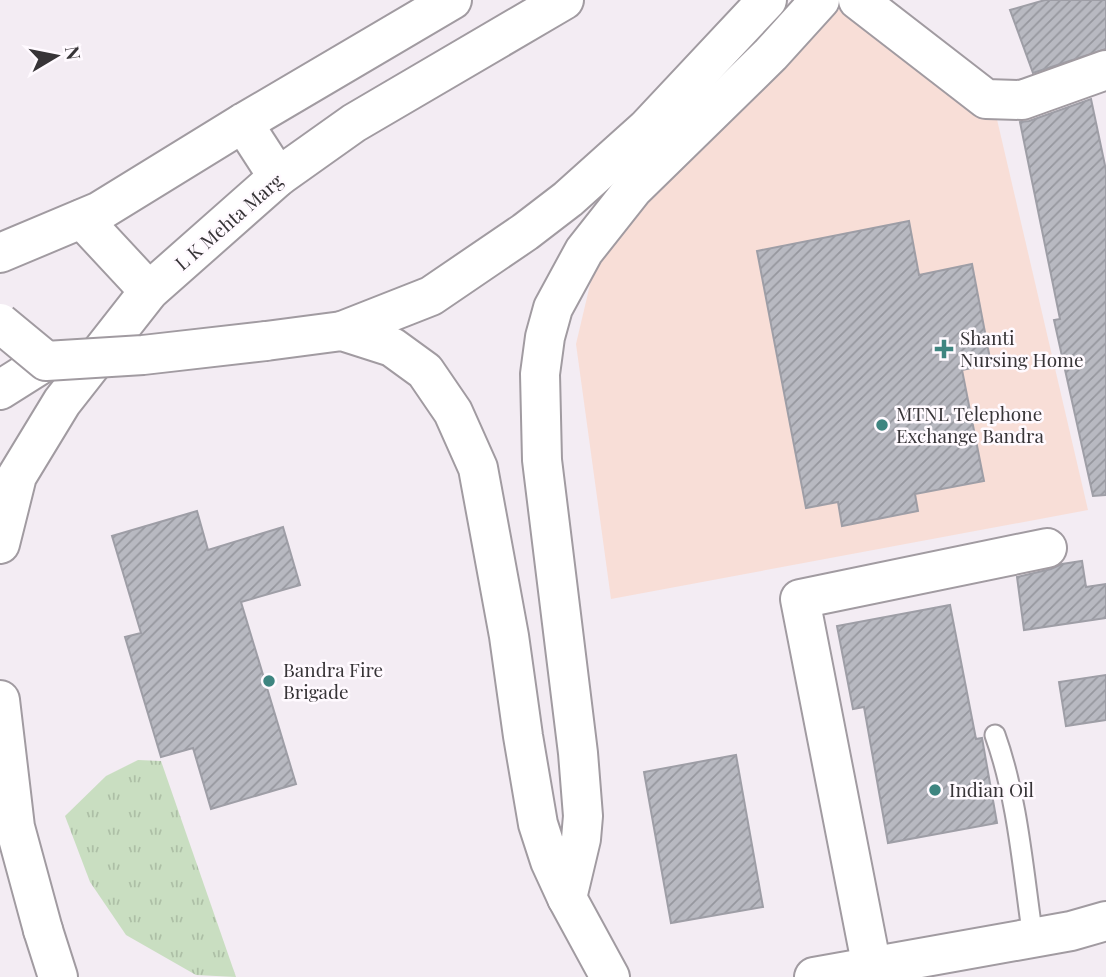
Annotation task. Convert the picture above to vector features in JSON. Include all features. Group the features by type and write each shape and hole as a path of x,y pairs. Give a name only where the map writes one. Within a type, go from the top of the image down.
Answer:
{"main road":[{"path":"0,253 100,211 452,0"},
{"name":"L K Mehta Marg","path":"0,544 17,476 62,402 149,291 278,177 354,123 564,0"},
{"path":"0,390 46,361 143,355 342,331 431,296 568,199 646,129 767,0"},
{"path":"566,898 582,839 583,816 542,460 540,374 545,337 553,308 584,251 634,189 771,54 820,0"},
{"path":"858,0 986,99 1022,100 1104,79"},
{"path":"243,123 278,177"},
{"path":"82,219 149,291"},
{"path":"0,323 46,361"},
{"path":"342,331 392,347 425,371 453,412 478,468 509,636 538,824 566,898 610,977"},
{"path":"872,968 800,598 1047,548"},
{"path":"0,700 16,827 58,977"},
{"path":"814,977 1071,931 1106,921"},
{"path":"43,930 71,977"}],"lane":[{"path":"995,735 1002,755 1014,814 1033,937"}],"shaded area":[{"path":"874,2 992,98 1088,510 611,599 576,344 597,255 837,10"}],"green space":[{"path":"138,760 161,761 236,977 196,975 126,935 90,882 65,816 106,776"}],"building":[{"path":"1045,0 1106,0 1106,49 1033,73 1010,10"},
{"path":"1091,99 1106,170 1106,495 1093,496 1054,320 1060,319 1020,122"},
{"name":"MTNL Telephone Exchange Bandra","path":"909,221 919,275 972,264 991,364 962,370 984,481 915,494 918,511 842,526 838,502 806,508 757,251"},
{"path":"197,511 208,550 283,527 300,585 241,602 296,784 211,809 193,748 161,757 125,637 141,633 112,536"},
{"path":"1082,561 1086,587 1106,584 1106,618 1024,630 1017,577"},
{"path":"950,605 976,739 982,738 997,823 888,843 864,707 853,709 837,626"},
{"path":"1106,675 1106,720 1066,726 1059,682"},
{"path":"736,755 763,907 671,923 644,772"}],"place":[{"name":"Shanti Nursing Home","path":"944,349"},
{"name":"MTNL Telephone Exchange Bandra","path":"882,425"},
{"name":"Bandra Fire Brigade","path":"269,681"},
{"name":"Indian Oil","path":"935,790"}]}
